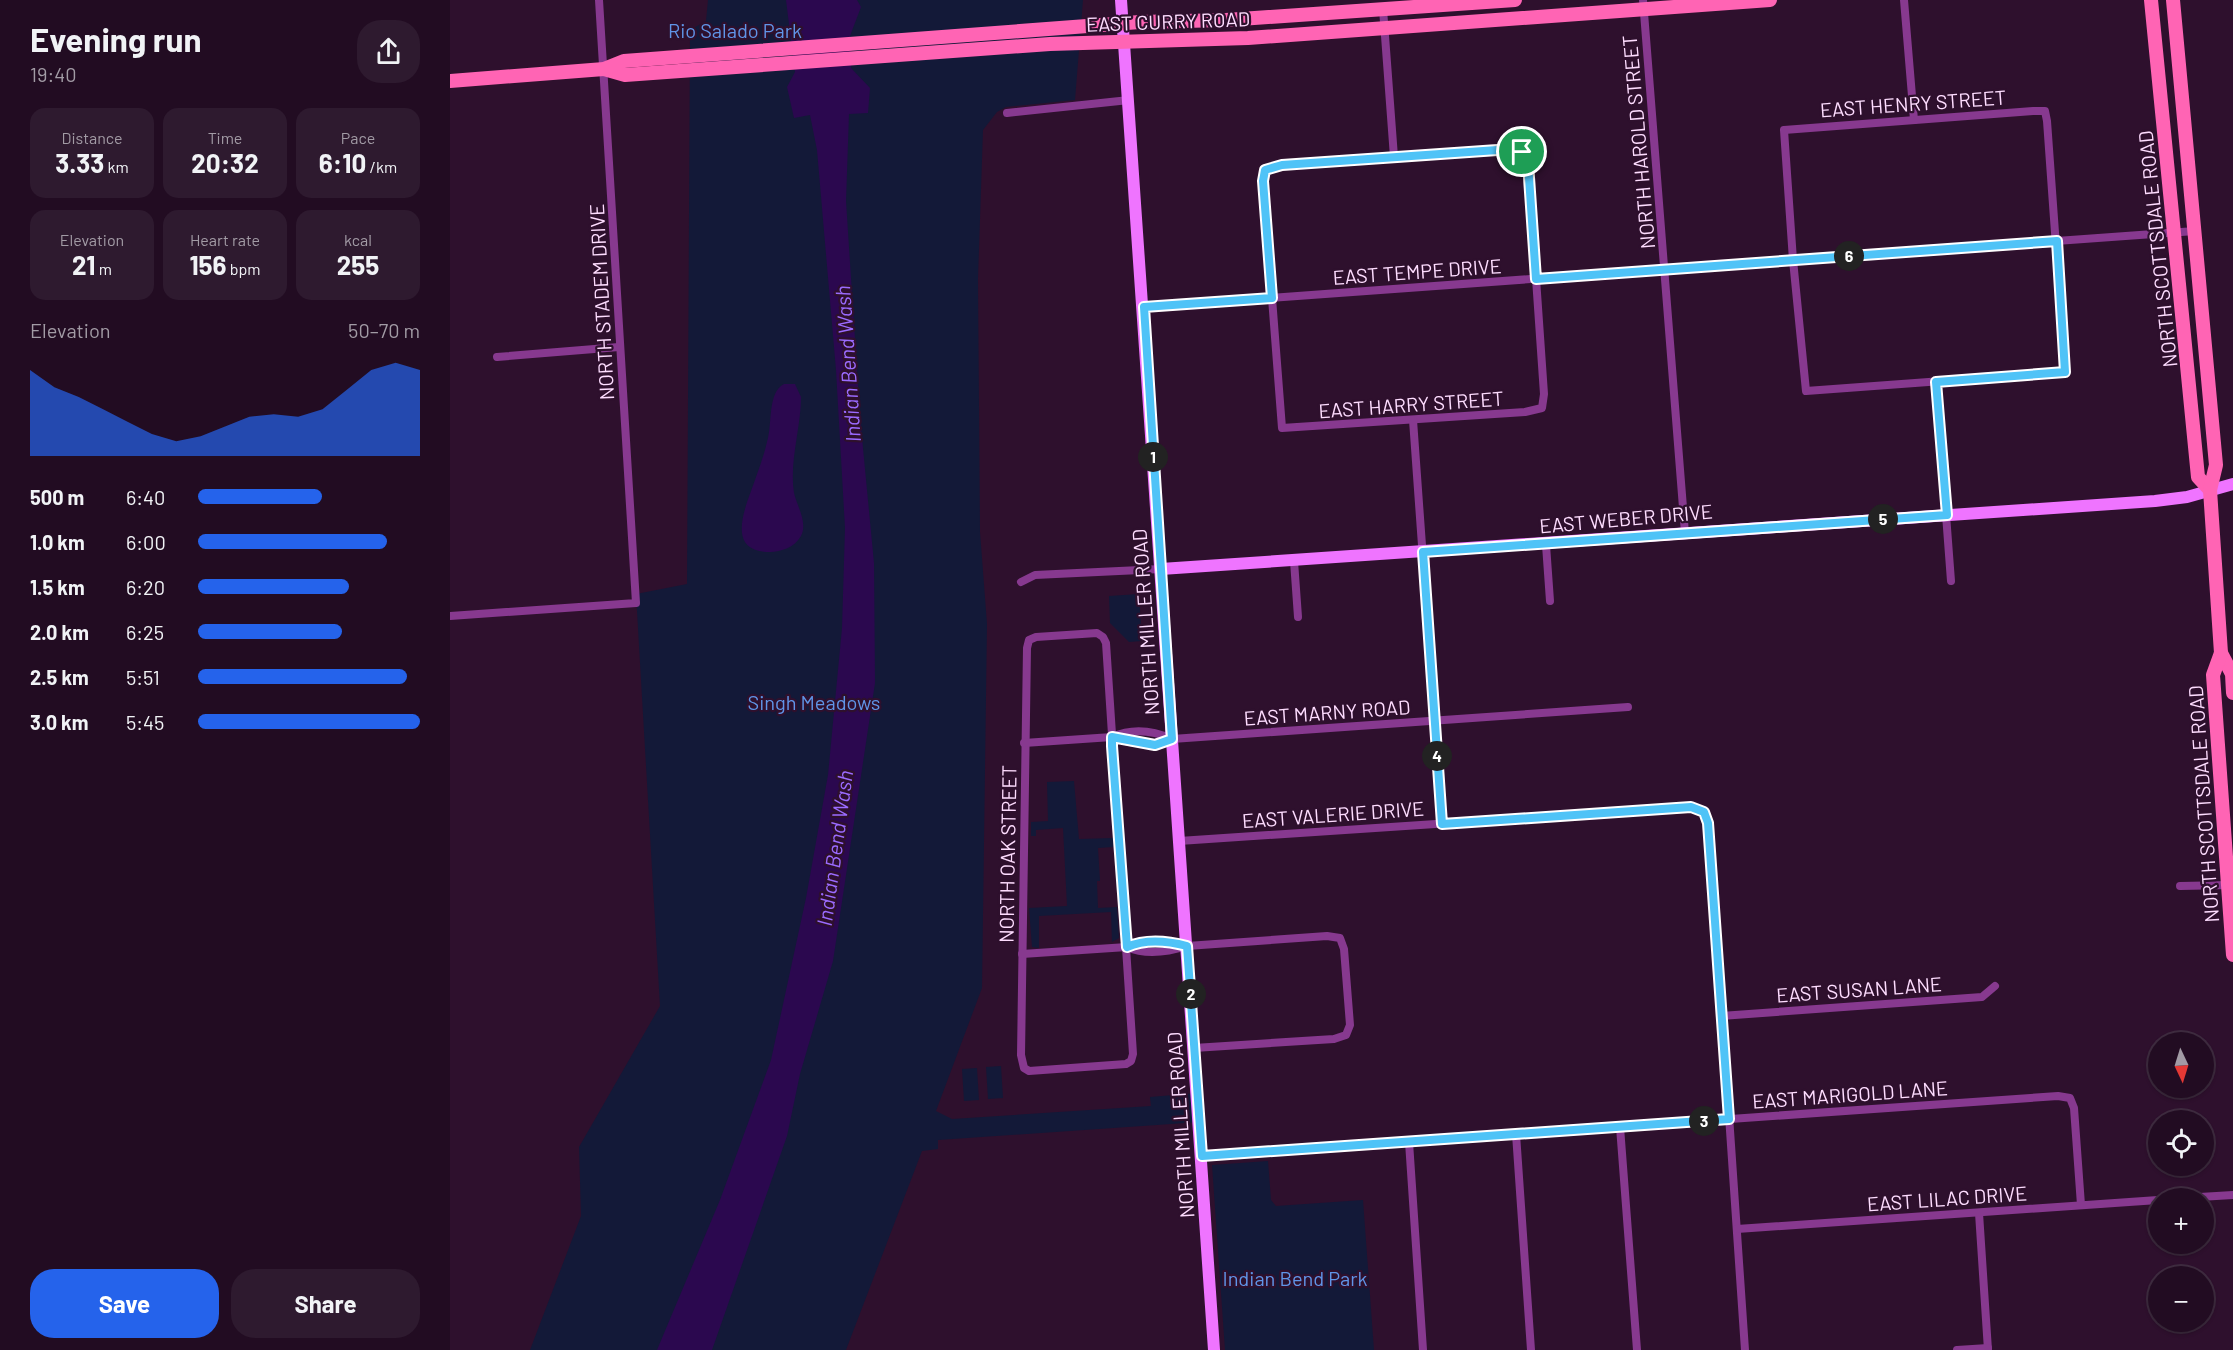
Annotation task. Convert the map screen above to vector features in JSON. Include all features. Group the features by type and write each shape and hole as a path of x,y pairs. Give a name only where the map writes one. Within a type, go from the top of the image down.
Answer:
{"main road":[{"name":"EAST CURRY ROAD","path":"860,51 1123,24 1515,0"},
{"name":"EAST CURRY ROAD","path":"450,81 604,69 624,61 1217,40 1384,28 1643,4 1770,0"},
{"name":"NORTH SCOTTSDALE ROAD","path":"2151,0 2198,477 2210,490"},
{"name":"NORTH SCOTTSDALE ROAD","path":"2173,0 2216,465 2210,490 2222,653 2232,674 2233,693"},
{"name":"NORTH SCOTTSDALE ROAD","path":"2222,653 2213,675 2230,885 2233,955"}],"street":[{"name":"NORTH STADEM DRIVE","path":"450,616 636,603 599,0"},
{"name":"NORTH MILLER ROAD","path":"1121,0 1144,307 1214,1350"},
{"path":"1904,0 1914,120"},
{"name":"NORTH HAROLD STREET","path":"1643,4 1684,533"},
{"path":"1383,9 1394,157"},
{"path":"1007,113 1129,100"},
{"name":"EAST HENRY STREET","path":"1793,260 1784,130 1914,120 2045,111 2057,241"},
{"path":"1272,298 1263,181 1265,170 1282,165 1512,149 1522,152 1528,163 1536,279"},
{"name":"EAST TEMPE DRIVE","path":"1144,307 2195,231"},
{"path":"1793,260 1806,391 1936,382 2065,372 2057,241"},
{"name":"EAST HARRY STREET","path":"1272,298 1282,428 1526,412 1542,408 1544,394 1536,279"},
{"path":"497,357 619,347"},
{"path":"1936,382 1952,581"},
{"path":"1413,420 1442,824"},
{"name":"EAST WEBER DRIVE","path":"1021,582 1035,574 1294,561 2155,501 2187,497 2233,484"},
{"path":"1546,544 1550,601"},
{"path":"1294,561 1298,617"},
{"name":"NORTH OAK STREET","path":"1112,737 1103,636 1097,633 1036,637 1029,640 1024,743 1021,1055 1024,1068 1029,1071 1126,1064 1131,1061 1134,1054 1127,947"},
{"name":"EAST MARNY ROAD","path":"1024,743 1112,737 1125,741 1138,736 1155,745 1172,739 1628,707"},
{"path":"1112,737 1127,947"},
{"name":"EAST VALERIE DRIVE","path":"1179,841 1691,807 1704,812 1708,823 1721,1016"},
{"path":"2180,886 2230,885"},
{"path":"1023,954 1127,947 1173,951 1187,946 1327,936 1340,938 1344,949 1350,1025 1346,1035 1334,1039 1194,1048"},
{"name":"EAST SUSAN LANE","path":"1721,1016 1982,996 1995,986"},
{"path":"1721,1016 1745,1350"},
{"name":"EAST MARIGOLD LANE","path":"1202,1156 2058,1095 2070,1098 2074,1108 2081,1205"},
{"path":"1620,1127 1637,1350"},
{"path":"1516,1134 1531,1350"},
{"path":"1409,1142 1423,1350"},
{"path":"2214,1197 2233,1196"},
{"name":"EAST LILAC DRIVE","path":"1737,1229 2148,1201"},
{"path":"1957,1350 1988,1349 1979,1213"}],"green space":[{"name":"Singh Meadows","path":"708,0 1083,0 1075,100 1006,107 997,112 983,130 978,279 980,532 987,624 982,988 936,1111 952,1119 1151,1106 1150,1097 1197,1093 1200,1122 938,1140 938,1149 922,1151 846,1350 530,1350 581,1216 579,1147 660,1006 636,594 687,584 690,30 706,21"},
{"path":"1139,594 1142,641 1129,642 1110,623 1109,596"},
{"path":"1074,781 1079,839 1113,838 1113,847 1098,848 1100,881 1097,881 1098,908 1117,907 1119,938 1112,942 1111,912 1039,916 1039,948 1032,947 1029,908 1067,906 1063,828 1036,830 1036,836 1031,836 1031,822 1048,821 1047,782"},
{"path":"1001,1066 1003,1098 988,1099 986,1067"},
{"path":"977,1068 979,1100 964,1101 962,1069"},
{"name":"Indian Bend Park","path":"1268,1161 1271,1200 1276,1206 1363,1200 1374,1350 1225,1350 1212,1165"}],"water":[{"name":"Indian Bend Wash","path":"786,0 857,0 861,7 850,36 851,68 870,88 868,113 849,114 846,201 860,417 874,563 875,683 833,961 800,1074 787,1136 712,1350 657,1350 720,1200 771,1060 806,898 828,775 842,628 845,528 836,370 817,150 810,115 794,118 787,87 795,72"},
{"path":"784,384 795,384 801,397 793,481 803,531 791,546 770,552 755,550 746,544 742,535 742,524 767,443 773,400 779,388"}],"route":[{"path":"1512,149 1522,152 1528,163 1536,279 2057,241 2065,372 1936,382 1947,515 1423,552 1442,824 1691,807 1704,812 1708,823 1729,1119 1202,1156 1187,946 1172,942 1138,942 1127,947 1112,746 1112,737 1155,745 1172,739 1144,307 1272,298 1263,181 1265,170 1282,165 1512,149"}],"park label":[{"name":"Rio Salado Park","path":"735,30"}]}
